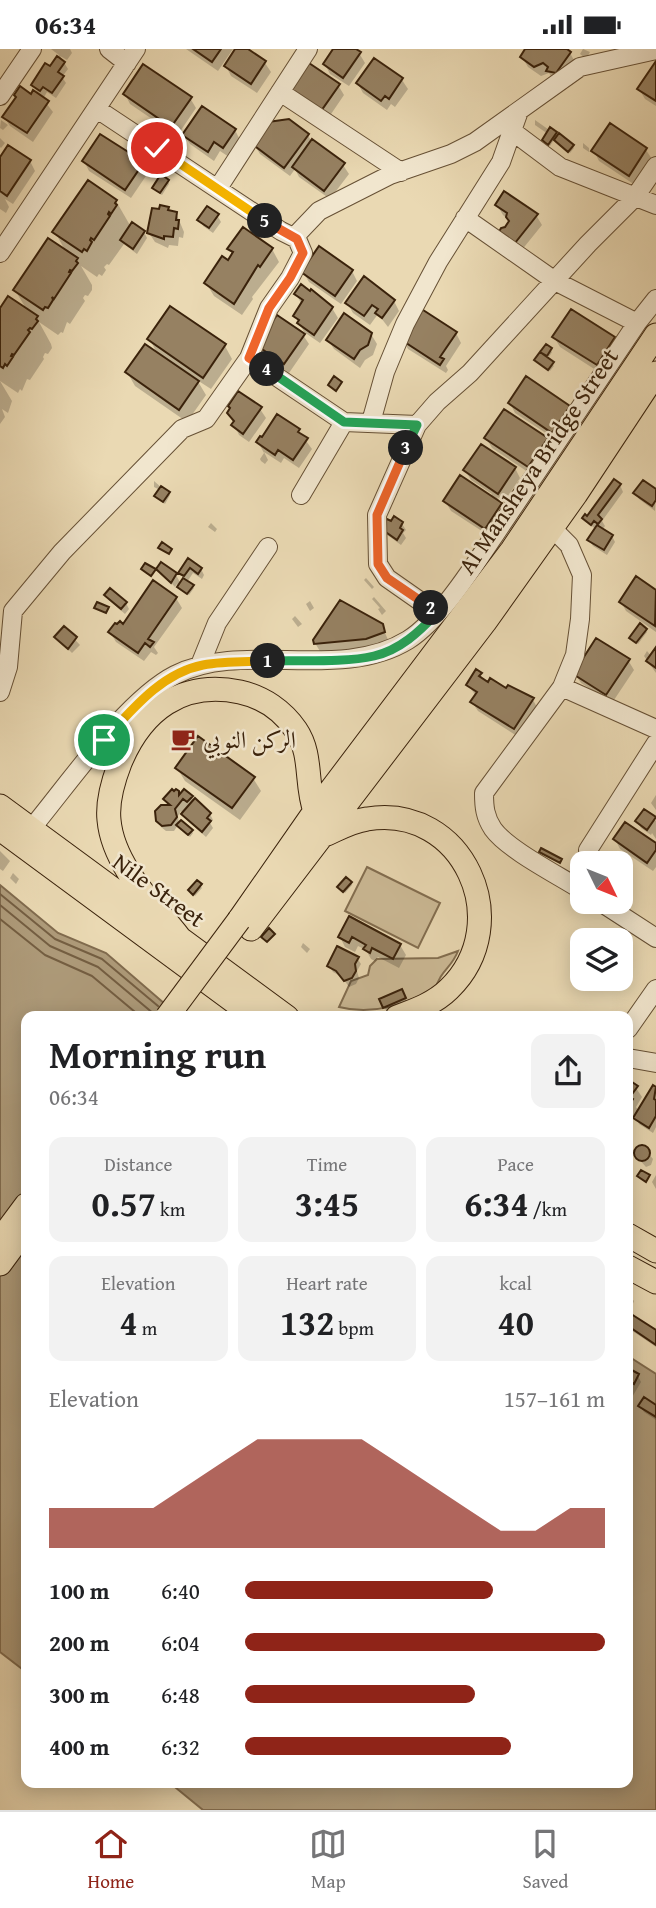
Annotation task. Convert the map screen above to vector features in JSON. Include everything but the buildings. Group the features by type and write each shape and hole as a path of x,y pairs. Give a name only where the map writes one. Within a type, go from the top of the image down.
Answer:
{"main road":[{"name":"Al Mansheya Bridge Street","path":"245,925 315,811 512,550 647,329"},
{"name":"Al Mansheya Bridge Street","path":"245,925 321,838 485,622 656,373"},
{"path":"179,937 125,864 109,821 110,794 117,770 138,729 153,713 181,695 202,690 224,689 249,694 268,703 284,715 304,745 308,761 309,793 315,811"},
{"name":"Nile Street","path":"0,806 279,1011"},
{"path":"321,838 349,823 366,819 404,820 427,828 450,844 465,862 475,883 480,907 480,929 474,953 462,974 438,998 410,1011"},
{"name":"Nile Street","path":"0,829 247,1011"},
{"path":"172,1011 245,925"},
{"path":"189,1011 245,925"},
{"path":"0,1240 21,1212"},
{"path":"0,1264 21,1236"},
{"path":"633,1238 656,1251"},
{"path":"633,1270 656,1282"}],"street":[{"path":"0,96 32,49"},
{"path":"0,253 131,56 109,49"},
{"path":"218,188 308,49"},
{"path":"0,692 8,667 6,613 182,429 206,419 249,358 269,308 303,253 297,239 298,233 319,211 347,195 401,171 475,142 580,67 656,50"},
{"path":"280,93 401,171"},
{"path":"97,109 281,232 297,239"},
{"path":"371,422 385,372 405,324 438,262 501,162 519,111"},
{"path":"512,131 560,167 656,205"},
{"path":"437,613 387,578 378,564 377,515 417,425 437,402 470,373 588,244 635,197 656,166"},
{"path":"466,218 555,281 647,329"},
{"path":"31,829 104,740 151,692 175,675 200,666 226,662 373,656 410,639 437,613 647,329 656,299"},
{"path":"249,358 344,422 417,425"},
{"path":"301,495 344,422"},
{"path":"552,528 569,545 582,575 575,655 562,687 484,793 484,809 495,831 570,883"},
{"path":"200,666 217,623 268,547"},
{"path":"562,687 656,729"},
{"path":"588,851 656,743"},
{"path":"619,914 656,938"},
{"path":"633,1022 656,989"},
{"path":"633,1059 656,1063"}],"shaded area":[{"path":"367,867 440,903 418,948 345,911"},
{"path":"458,951 435,990 388,1007 364,1010 339,1007 351,981 368,975 370,966 377,959 438,958"}],"water":[{"path":"0,885 58,933 106,953 173,1011 21,1011 21,1668 0,1652"},
{"path":"633,1359 656,1374 656,1810 203,1810 176,1788 633,1788"}],"place":[{"name":"الركن النوبي","path":"183,739"}],"route":[{"path":"104,740 151,692 175,675 200,666 226,662 373,656 410,639 437,613 387,578 378,564 377,515 417,425 344,422 249,358 269,308 303,253 297,239 281,232 157,148"}]}
